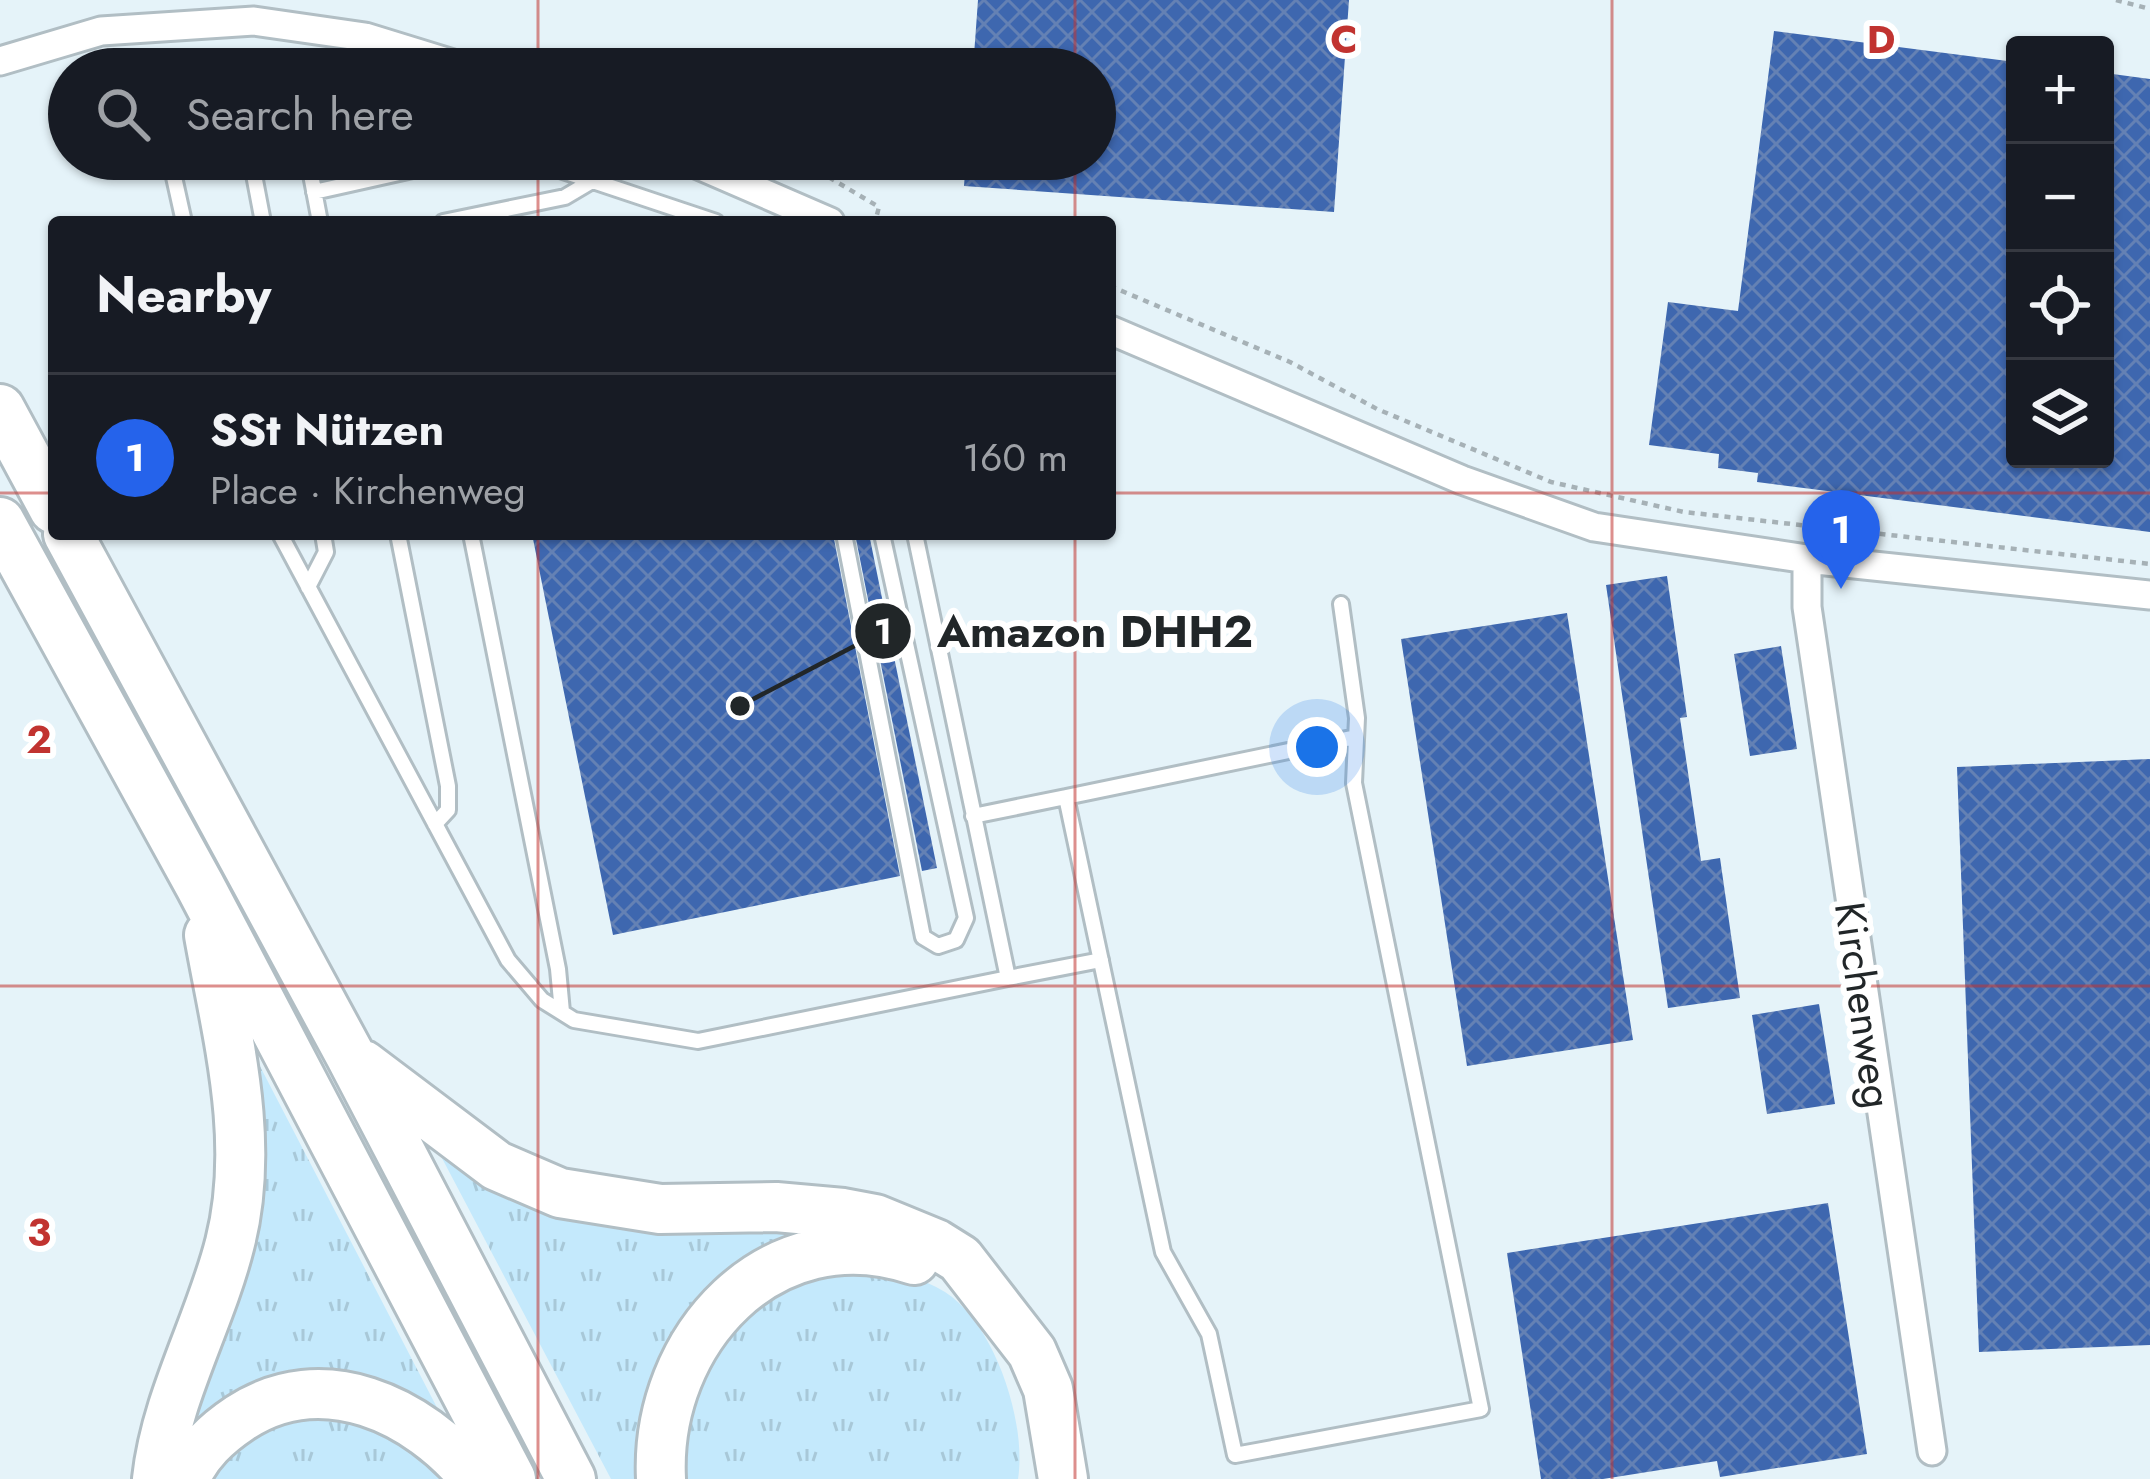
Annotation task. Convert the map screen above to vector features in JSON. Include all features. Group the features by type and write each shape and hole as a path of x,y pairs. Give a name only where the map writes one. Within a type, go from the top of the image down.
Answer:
{"highway":[{"path":"0,409 48,497"},
{"path":"0,521 200,886 511,1479"},
{"path":"71,540 350,1055 571,1479"},
{"path":"157,1479 172,1408 231,1242 240,1182 241,1115 200,886"},
{"path":"350,1055 466,1145 531,1184 589,1200 660,1209 776,1207 875,1219 936,1244 960,1259 1032,1352 1048,1389 1063,1479"},
{"path":"661,1479 664,1426 686,1356 726,1302 770,1271 812,1256 858,1248 910,1258 983,1293"},
{"path":"185,1479 202,1449 255,1408 294,1395 335,1393 378,1403 428,1432 475,1479"}],"street":[{"path":"0,61 101,31 254,21 365,37 401,48"},
{"path":"733,180 816,216"},
{"path":"1116,333 1537,509 1638,536 2150,595"},
{"name":"Kirchenweg","path":"1807,559 1820,700 1932,1451"}],"lane":[{"path":"175,180 183,216"},
{"path":"254,180 262,216"},
{"path":"312,180 319,216"},
{"path":"314,192 368,180"},
{"path":"586,180 697,216"},
{"path":"472,216 565,197 592,182"},
{"path":"283,540 508,960 542,1000 574,1020 698,1041 1101,960"},
{"path":"308,587 326,552 324,540"},
{"path":"399,540 448,786 448,810 435,824"},
{"path":"472,540 558,969 562,1012"},
{"path":"845,540 923,937 938,946 956,940 966,918 883,540"},
{"path":"916,540 1008,978"},
{"path":"1066,797 1163,1252 1209,1334 1235,1455 1481,1408 1354,783 1357,718 1341,604"},
{"path":"973,816 1356,737"}],"path":[{"path":"2116,0 2150,10"},
{"path":"833,180 879,207 877,216"},
{"path":"1116,289 1290,362 1377,409 1551,482 1684,512 2150,564"}],"green space":[{"path":"236,1020 445,1423 388,1389 181,1452 202,1377"},
{"path":"434,1143 506,1186 855,1225 717,1287 671,1339 644,1429 646,1479 611,1479"},
{"path":"835,1269 906,1275 945,1292 963,1307 1004,1376 1017,1431 1018,1479 678,1479 684,1410 730,1314"},
{"path":"291,1410 386,1425 455,1479 214,1479 233,1442"}],"building":[{"path":"978,0 1349,0 1334,212 964,186 964,180 1116,180 1116,48 975,48"},
{"path":"1774,31 2006,61 2006,468 2114,468 2114,74 2150,79 2150,532 1757,482 1758,473 1718,468 1719,454 1649,445 1668,302 1738,311"},
{"path":"533,540 834,540 900,876 613,935"},
{"path":"856,540 870,540 937,868 922,871"},
{"path":"1667,576 1687,717 1680,718 1701,861 1720,858 1740,998 1668,1008 1606,585"},
{"path":"1567,613 1633,1040 1467,1066 1401,639"},
{"path":"1781,646 1797,749 1750,756 1734,654"},
{"path":"2150,759 2150,1345 1979,1352 1957,767"},
{"path":"1819,1004 1835,1104 1767,1114 1752,1015"},
{"path":"1828,1203 1867,1454 1720,1477 1717,1461 1603,1479 1541,1479 1507,1253"}],"place":[{"name":"SSt Nützen","path":"1841,589"},
{"name":"Amazon DHH2","path":"740,706"}]}
